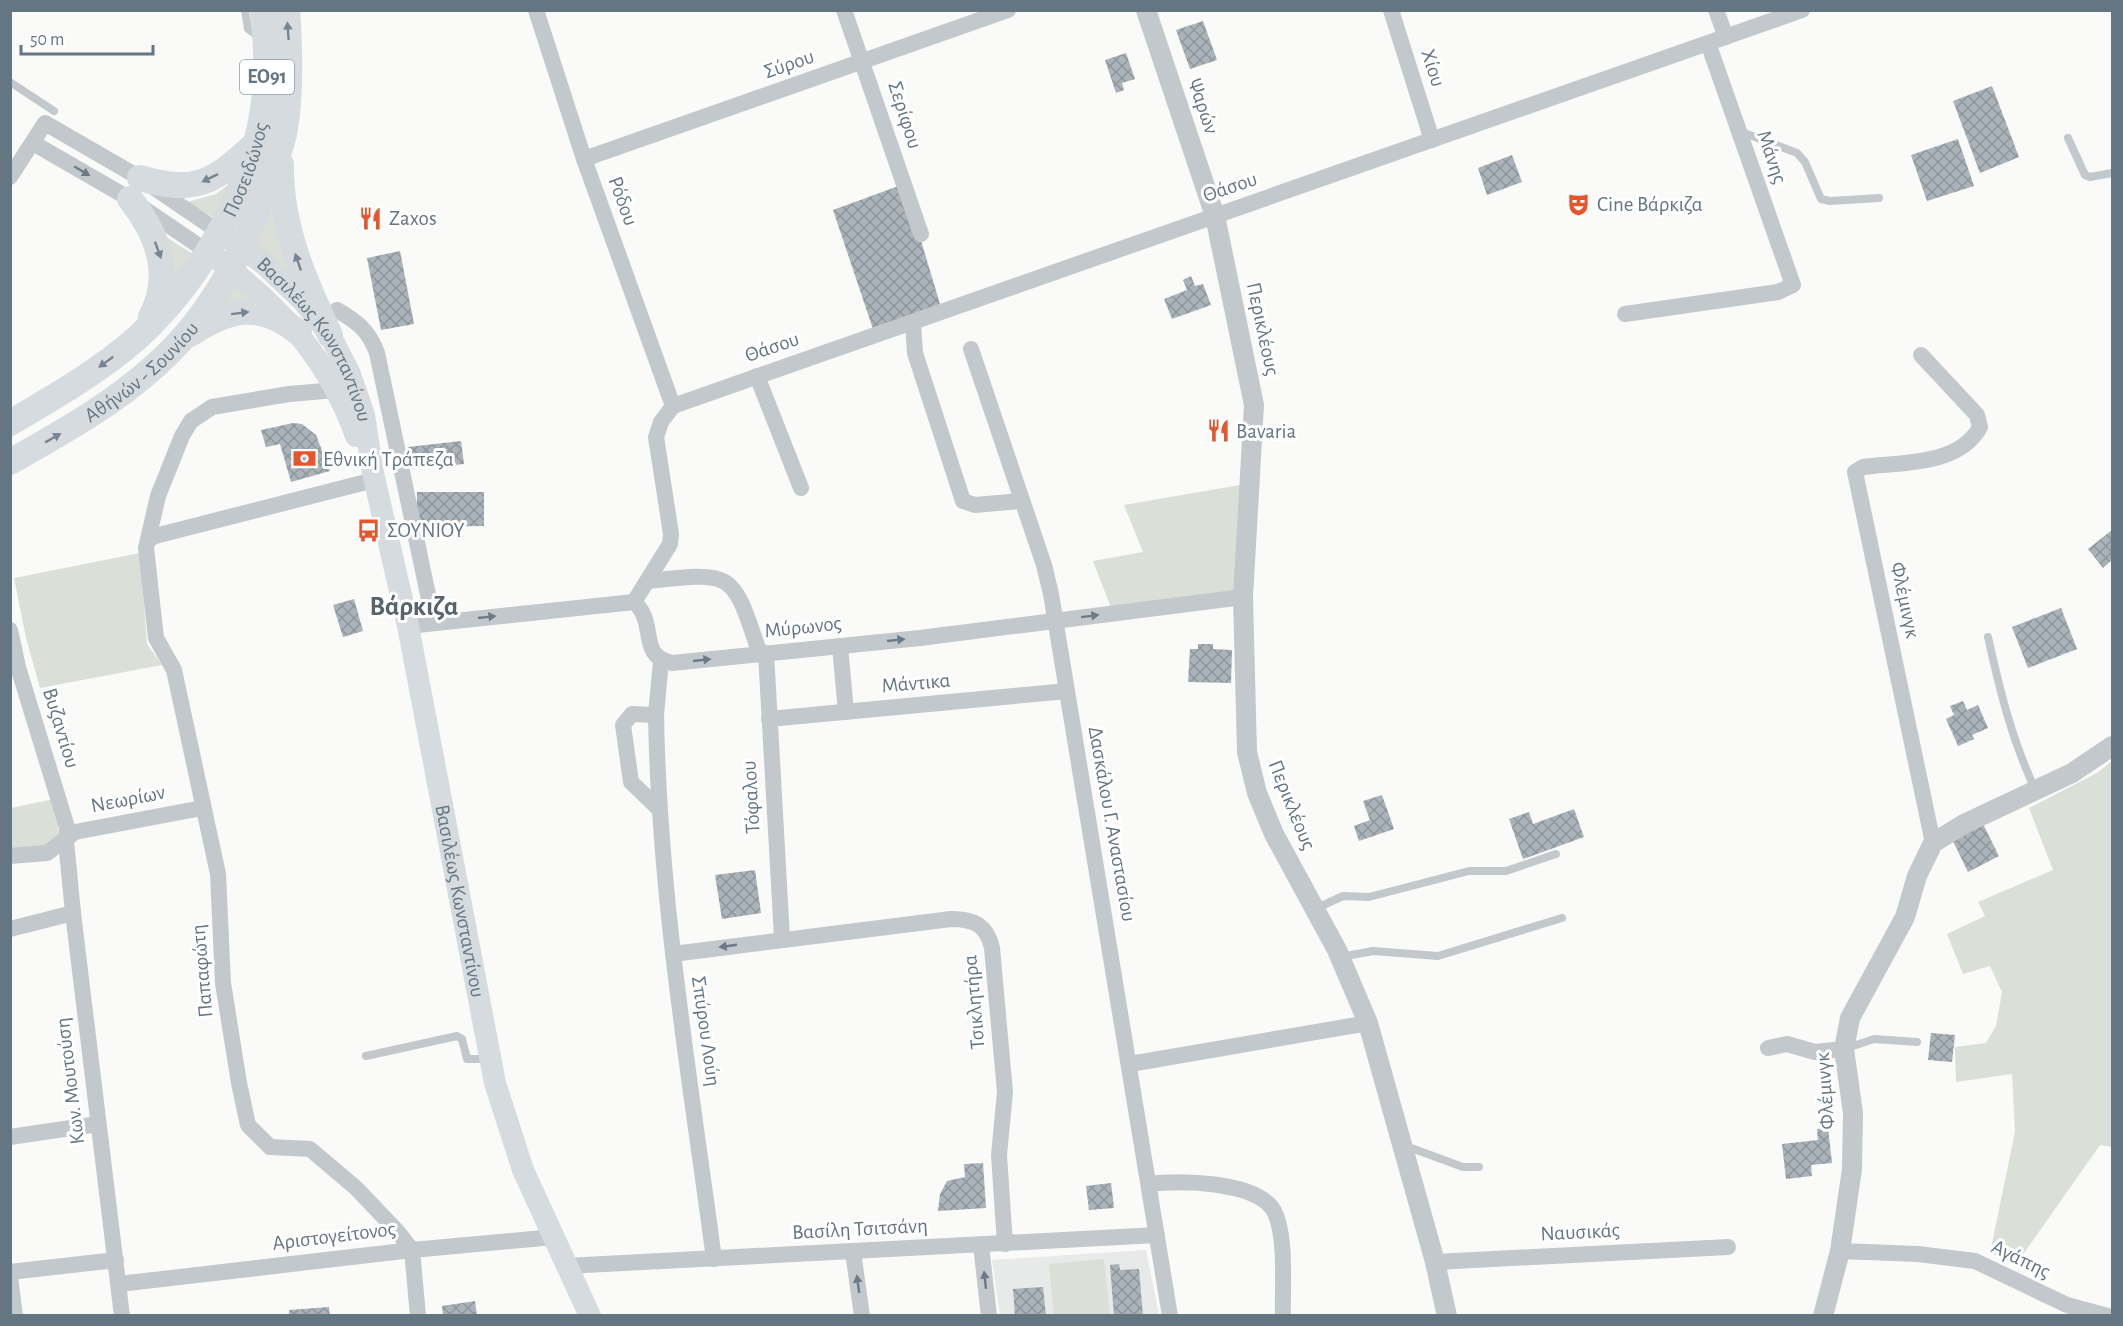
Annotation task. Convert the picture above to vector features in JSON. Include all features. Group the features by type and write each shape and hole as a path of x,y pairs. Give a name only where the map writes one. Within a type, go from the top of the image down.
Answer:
{"main road":[{"name":"Ποσειδώνος","path":"213,242 256,142 265,96 266,40 263,10"},
{"name":"Ποσειδώνος","path":"236,258 259,210 285,132 290,71 287,10"},
{"path":"285,132 280,184 286,219 299,267 330,335"},
{"path":"135,339 158,304 163,270 162,260 135,189 199,183 220,173 256,142"},
{"name":"Βασιλέως Κωνσταντίνου","path":"213,242 236,258 288,286 330,335 350,374 364,415 373,477 408,626 495,1083 523,1170 590,1316"},
{"name":"Αθήνών - Σουνίου","path":"10,423 85,377 135,339 174,299 213,242"},
{"name":"Βασιλέως Κωνσταντίνου","path":"236,258 299,333 336,390 373,477"},
{"name":"Αθήνών - Σουνίου","path":"10,462 95,412 157,365 197,319 236,258"},
{"path":"157,365 191,334 229,314 256,311 271,315 299,333"}],"street":[{"name":"Ρόδου","path":"536,10 584,159 674,406"},
{"name":"Σερίφου","path":"844,10 921,234"},
{"name":"Σύρου","path":"584,159 1008,10"},
{"name":"Ψαρών","path":"1146,10 1215,216"},
{"name":"Χίου","path":"1391,10 1432,140"},
{"path":"1716,10 1726,37"},
{"name":"Θάσου","path":"674,406 1802,10"},
{"name":"Μάνης","path":"1626,314 1778,292 1793,285 1708,43"},
{"path":"10,177 50,117 135,189 213,242"},
{"path":"33,143 135,189 213,242"},
{"name":"Περικλέους","path":"1215,216 1254,405 1243,597 1247,752 1257,793 1274,834 1340,958 1368,1023 1435,1262 1447,1316"},
{"path":"337,310 360,323 372,339 377,353 434,623"},
{"path":"913,322 915,353 963,501 975,505 1022,501"},
{"name":"Δασκάλου Γ. Αναστασίου","path":"971,349 1044,565 1130,1064 1170,1316"},
{"name":"Φλέμινγκ","path":"1823,1316 1840,1251 1852,1169 1853,1124 1844,1049 1850,1018 1905,917 1917,876 1933,843 1854,472 1863,467 1940,458 1974,438 1980,427 1977,415 1921,355"},
{"path":"757,376 801,488"},
{"name":"Παπαφώτη","path":"336,390 289,394 212,407 191,421 182,436 158,496 146,548 156,638 174,670 218,874 223,982 248,1125 270,1147 310,1149 356,1188 412,1250"},
{"path":"634,602 670,544 671,534 656,437 661,422 674,406"},
{"path":"148,540 155,536 373,477"},
{"name":"Τόφαλου","path":"648,581 704,574 730,583 740,597 763,653 782,938"},
{"name":"Μύρωνος","path":"661,661 672,663 840,646 1243,597"},
{"path":"408,626 634,602 644,610 651,651 661,661"},
{"name":"Βυζαντίου","path":"10,630 18,667 64,813 66,840"},
{"path":"840,646 846,712"},
{"name":"Σπύρου Λούη","path":"661,661 656,715 658,808 673,954 714,1259"},
{"name":"Μάντικα","path":"769,719 1067,691"},
{"path":"656,715 632,714 622,725 631,782 658,808"},
{"path":"1933,843 1964,824 2072,773 2112,746"},
{"name":"Νεωρίων","path":"10,856 47,853 75,832 202,808"},
{"name":"Κων. Μουτούση","path":"66,840 122,1316"},
{"path":"10,929 73,913"},
{"name":"Τσικλητήρα","path":"673,954 782,938 951,919 972,921 985,930 992,948 1005,1092 999,1155 1005,1244"},
{"path":"1130,1064 1368,1023"},
{"path":"1768,1048 1786,1044 1815,1052 1844,1049"},
{"path":"10,1137 98,1124"},
{"path":"1149,1184 1200,1182 1236,1188 1269,1204 1278,1221 1283,1316"},
{"name":"Βασίλη Τσιτσάνη","path":"566,1266 1156,1235"},
{"name":"Αριστογείτονος","path":"119,1284 412,1250 554,1237"},
{"path":"981,1245 989,1316"},
{"name":"Ναυσικάς","path":"1435,1262 1728,1247"},
{"path":"412,1250 418,1316"},
{"name":"Αγάπης","path":"1840,1251 1918,1254 1975,1261 2067,1305 2108,1316"},
{"path":"853,1252 862,1316"},
{"path":"15,1316 10,1274 116,1260"}],"lane":[{"path":"245,10 248,29 252,34 266,40"},
{"path":"10,82 50,117"},
{"path":"1739,131 1797,153 1805,162 1821,199 1830,201 1879,198"},
{"path":"2068,138 2085,175 2090,177 2112,173"},
{"path":"1988,637 2006,715 2036,791"},
{"path":"1315,909 1343,896 1369,897 1469,871 1506,872 1556,854"},
{"path":"1340,958 1373,951 1438,956 1562,918"},
{"path":"366,1056 457,1036 462,1040 467,1059 490,1059"},
{"path":"1844,1049 1874,1039 1917,1042"},
{"path":"1402,1145 1463,1167 1479,1167"}],"shaded area":[{"path":"229,184 214,218 187,202 216,194"},
{"path":"274,206 295,282 256,247"},
{"path":"163,235 193,254 165,297"},
{"path":"233,284 256,304 217,310"},
{"path":"1240,485 1236,602 1113,613 1093,561 1143,552 1124,505"},
{"path":"140,553 147,644 162,665 40,688 26,638 14,578"},
{"path":"2112,761 2112,1147 2100,1145 2017,1263 1990,1253 2015,1132 2012,1074 1956,1082 1955,1047 1986,1043 1996,1026 2002,992 1990,966 1963,974 1947,934 1985,916 1978,902 2053,870 2029,808 2097,773"},
{"path":"54,799 58,828 54,842 39,848 11,851 11,808"},
{"path":"1146,1250 1159,1315 1000,1315 992,1260"},
{"path":"1104,1259 1110,1315 1054,1315 1049,1264"}],"building":[{"path":"1203,21 1217,60 1190,69 1176,30"},
{"path":"1126,53 1135,79 1122,83 1124,90 1116,93 1105,60"},
{"path":"1992,86 2019,157 1980,173 1953,101"},
{"path":"1958,139 1974,186 1927,201 1911,155"},
{"path":"1512,155 1522,182 1487,195 1478,168"},
{"path":"904,184 940,304 873,329 833,210"},
{"path":"400,251 414,324 381,330 367,258"},
{"path":"1191,276 1195,286 1203,284 1211,305 1172,319 1164,299 1187,290 1183,280"},
{"name":"Εθνική Τράπεζα","path":"293,423 302,424 316,435 330,471 291,482 280,444 266,447 261,430"},
{"path":"461,441 464,464 410,469 408,447"},
{"path":"417,492 484,492 484,526 417,527"},
{"path":"2112,530 2112,560 2103,568 2088,549"},
{"path":"354,599 363,631 343,637 333,605"},
{"path":"2061,608 2077,649 2028,668 2012,627"},
{"path":"1198,644 1213,644 1213,649 1232,650 1231,683 1188,682 1190,649 1198,649"},
{"path":"1963,701 1967,710 1978,705 1988,728 1972,735 1974,739 1958,746 1946,719 1954,715 1950,706"},
{"path":"1382,795 1394,829 1359,841 1354,826 1370,820 1363,801"},
{"path":"1574,809 1584,837 1523,859 1509,819 1529,812 1533,824"},
{"path":"1983,824 1999,856 1968,872 1952,839"},
{"path":"755,870 761,913 722,919 715,875"},
{"path":"1931,1033 1955,1035 1952,1062 1928,1060"},
{"path":"1828,1128 1832,1163 1811,1165 1812,1176 1786,1179 1782,1144 1818,1140 1817,1129"},
{"path":"983,1163 986,1208 938,1211 940,1194 947,1181 965,1177 964,1164"},
{"path":"1111,1183 1114,1208 1089,1210 1086,1186"},
{"path":"1119,1264 1120,1270 1139,1269 1143,1316 1114,1316 1110,1265"},
{"path":"1043,1287 1046,1316 1015,1316 1013,1289"},
{"path":"475,1301 477,1316 443,1316 442,1306"},
{"path":"329,1307 330,1316 289,1316 289,1310"}],"place":[{"name":"Cine Βάρκιζα","path":"1579,204"},
{"name":"Zaxos","path":"371,218"},
{"name":"Bavaria","path":"1218,431"},
{"name":"Εθνική Τράπεζα","path":"305,459"},
{"name":"ΣΟΥΝΙΟΥ","path":"369,530"}],"district":[{"name":"Βάρκιζα","path":"414,606"}]}
